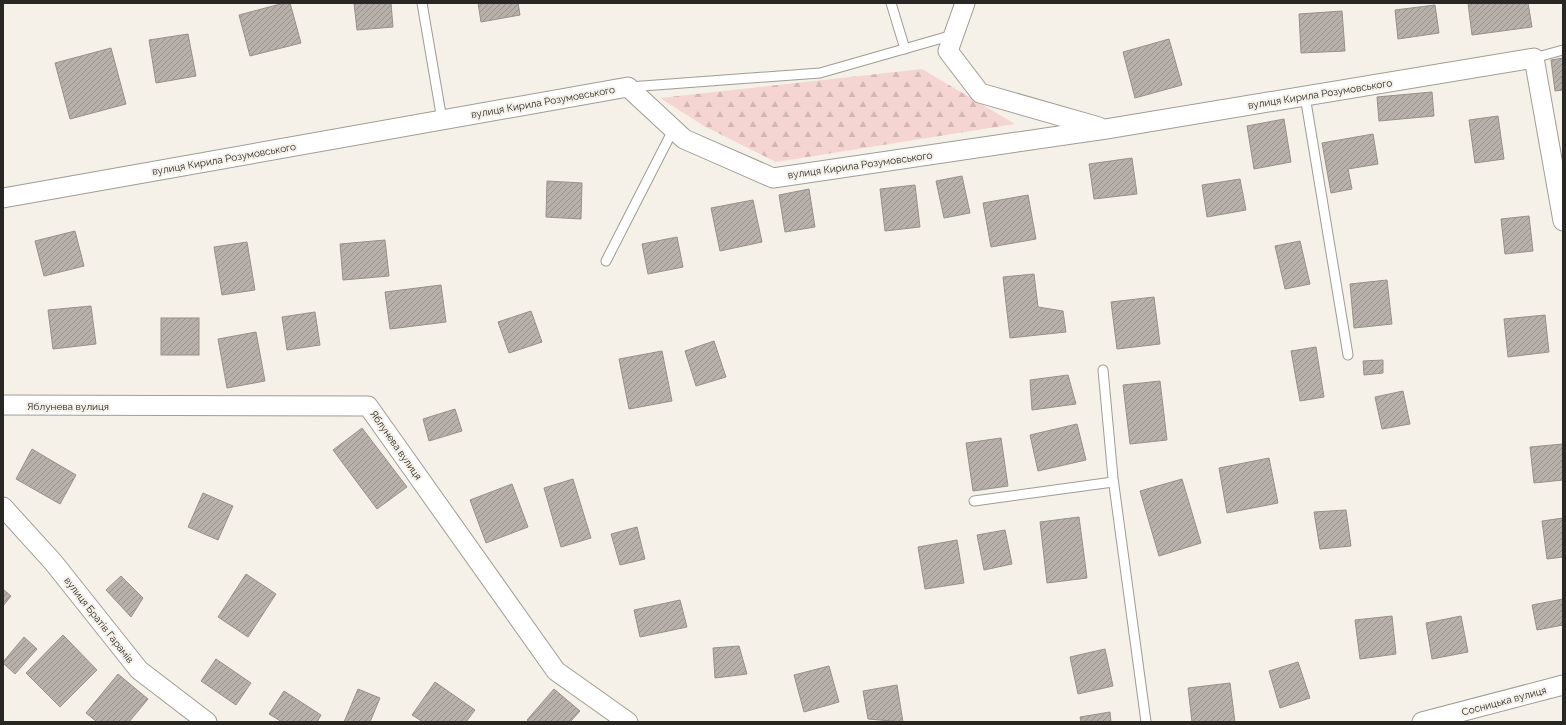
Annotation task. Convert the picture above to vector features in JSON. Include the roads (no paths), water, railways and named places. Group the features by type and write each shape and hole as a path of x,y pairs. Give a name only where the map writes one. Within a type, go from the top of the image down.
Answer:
{"street":[{"name":"вулиця Кирила Розумовського","path":"965,3 948,51 980,93 1106,129"},
{"name":"вулиця Кирила Розумовського","path":"3,198 628,87 684,139 773,178 1106,129 1534,58"},
{"path":"1534,58 1563,221"},
{"name":"Яблунева вулиця","path":"3,405 368,406 556,671 628,722"},
{"name":"вулиця Братів Гарамів","path":"3,507 53,562 139,670 207,722"},
{"name":"Сосницька вулиця","path":"1422,722 1563,685"}],"lane":[{"path":"422,3 442,120"},
{"path":"891,3 905,49"},
{"path":"628,87 820,73 954,35"},
{"path":"1534,58 1563,50"},
{"path":"1305,96 1348,355"},
{"path":"606,261 673,130"},
{"path":"1103,370 1113,482 1146,722"},
{"path":"974,501 1113,482"}]}
